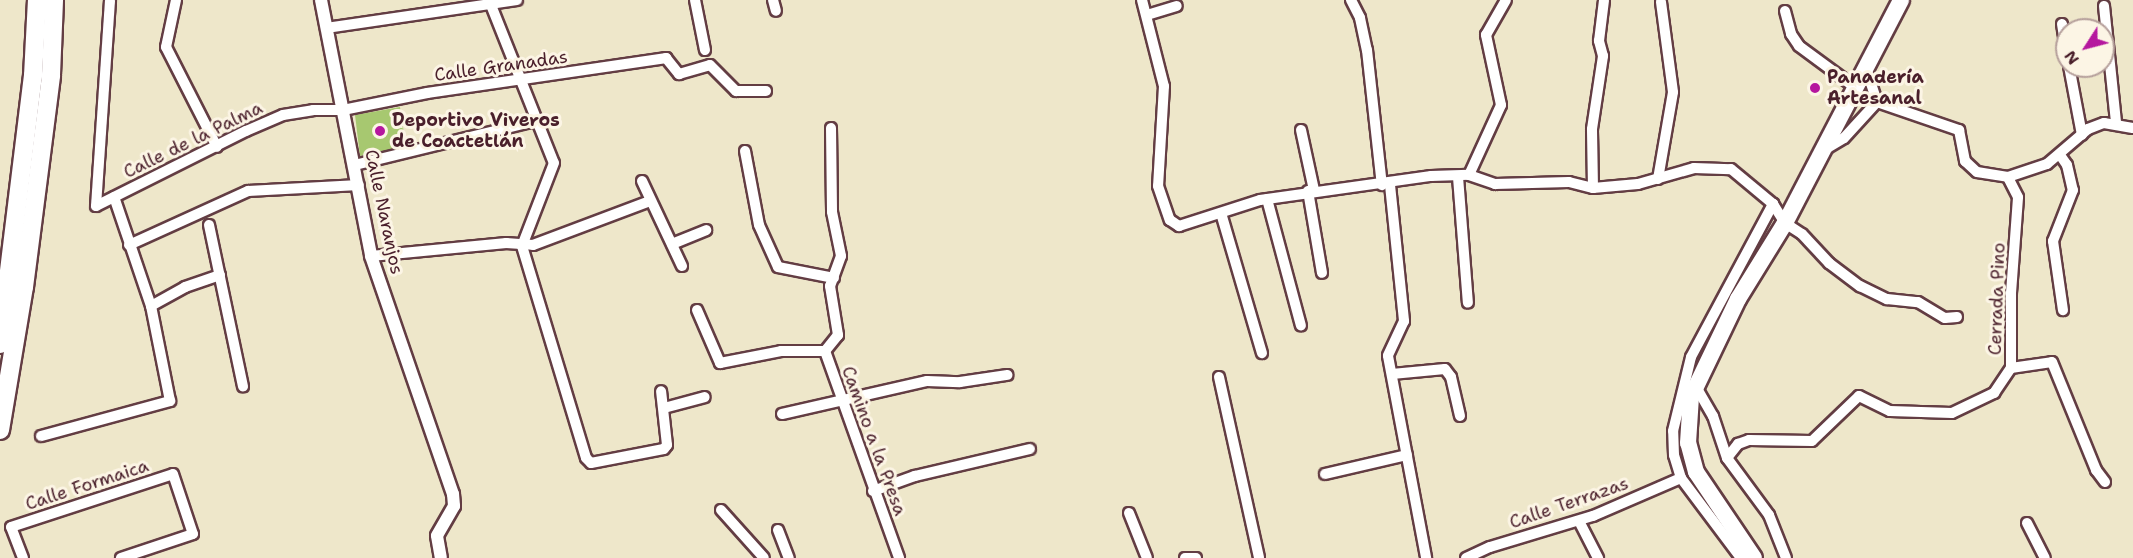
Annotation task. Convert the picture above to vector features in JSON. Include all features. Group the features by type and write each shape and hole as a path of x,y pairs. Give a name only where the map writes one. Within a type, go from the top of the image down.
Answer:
{"highway":[{"path":"0,295 36,0"},
{"path":"0,344 33,76 36,0"},
{"path":"0,408 46,89 53,0"},
{"path":"0,429 24,286 51,75 53,0"}],"main road":[{"path":"1754,558 1706,490 1690,458 1687,413 1695,385 1738,299 1785,223 1901,0"}],"street":[{"name":"Calle de la Palma","path":"110,0 96,207 283,115 343,110"},
{"path":"176,0 166,47 217,147"},
{"name":"Calle Naranjos","path":"321,0 359,185 371,256 453,494 454,506 437,536 441,558"},
{"path":"326,28 489,1 517,0"},
{"path":"695,0 705,50"},
{"path":"1143,0 1164,86 1158,186 1170,220 1179,226 1268,199 1311,191 1386,185 1431,176 1464,176 1495,184 1569,182 1593,188 1658,179 1694,168 1731,169 1773,204 1785,223 1860,286 1887,299 1918,302 1945,318 1957,317"},
{"path":"1352,0 1360,18 1367,50 1404,321 1389,347 1392,374 1426,558"},
{"path":"1468,303 1464,176 1501,105 1486,35 1506,0"},
{"path":"1593,188 1592,129 1603,56 1599,41 1604,0"},
{"path":"489,1 535,121 555,164 522,246 586,458 591,463 659,453 667,445 661,391"},
{"path":"1658,179 1673,92 1661,2"},
{"path":"1147,15 1177,6"},
{"path":"2104,6 2116,123"},
{"path":"1785,11 1791,34 1799,46 1856,88"},
{"name":"Calle Granadas","path":"343,110 427,93 666,58 680,74 710,65 736,91 766,91"},
{"path":"1866,68 1877,102"},
{"path":"2071,78 2082,135"},
{"path":"1824,150 1844,138 1877,102"},
{"path":"1877,102 1959,130 1965,161 1977,172 2008,177 2046,164 2088,129 2116,123 2133,128"},
{"path":"355,165 535,121"},
{"name":"Camino a la Presa","path":"831,128 832,212 841,256 830,295 838,319 838,335 825,351 839,398 899,558"},
{"path":"1301,130 1322,273"},
{"path":"745,151 759,225 778,267 834,278"},
{"path":"2060,154 2067,165 2073,190 2053,241 2063,310"},
{"name":"Cerrada Pino","path":"1727,458 1738,444 1749,440 1815,440 1855,398 1863,398 1890,411 1952,413 1994,393 2011,368 2011,293 2018,198 2008,177"},
{"path":"642,181 682,266"},
{"path":"129,245 248,191 359,185"},
{"path":"41,436 170,401 151,306 114,197"},
{"path":"1268,199 1301,326"},
{"path":"371,256 506,243 522,246 650,201"},
{"path":"1742,558 1681,478 1674,455 1673,431 1691,357 1773,204"},
{"path":"1221,213 1262,353"},
{"path":"209,225 243,386"},
{"path":"672,244 706,230"},
{"path":"151,306 185,287 220,275"},
{"path":"697,310 720,363 781,351 825,351"},
{"path":"2011,368 2052,362 2096,470 2105,482"},
{"path":"1392,374 1445,369 1451,376 1460,416"},
{"path":"782,414 839,398 927,381 960,382 1007,375"},
{"path":"1219,377 1259,558"},
{"path":"1695,385 1713,416 1727,458 1769,515 1786,558"},
{"path":"664,408 705,397"},
{"path":"873,491 915,476 1030,449"},
{"path":"1325,474 1407,455"},
{"name":"Calle Formaica","path":"23,558 11,527 173,474 193,534 121,558"},
{"name":"Calle Terrazas","path":"1466,558 1490,547 1579,520 1681,478"},
{"path":"721,510 764,558"},
{"path":"1130,513 1147,558"},
{"path":"1579,520 1598,558"},
{"path":"2027,523 2045,558"},
{"path":"778,530 789,558"},
{"path":"1185,558 1196,558"}],"green space":[{"name":"Deportivo Viveros de Coactetlán","path":"400,107 406,147 360,156 355,115"}],"place":[{"name":"Panadería Artesanal","path":"1815,88"},
{"name":"Deportivo Viveros de Coactetlán","path":"380,131"}]}
